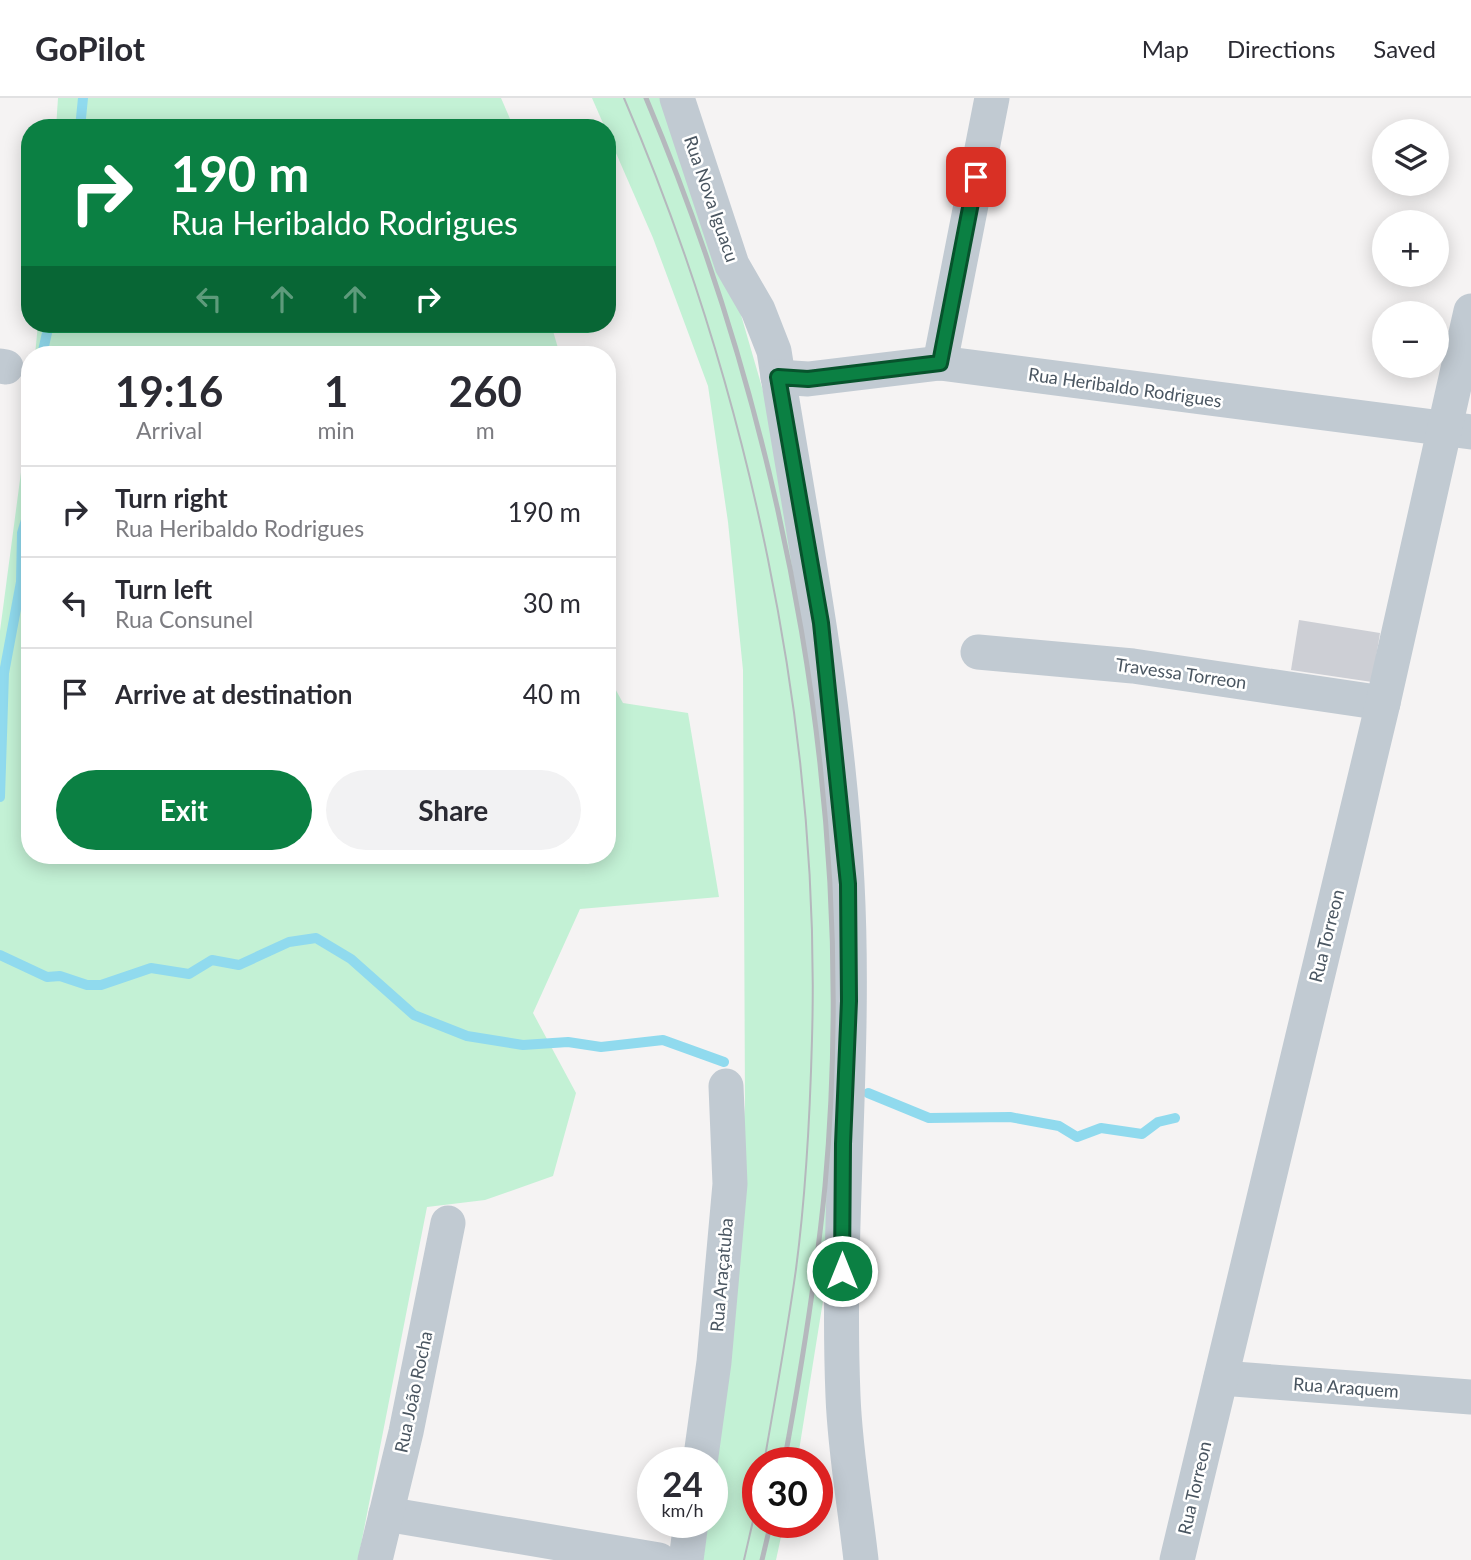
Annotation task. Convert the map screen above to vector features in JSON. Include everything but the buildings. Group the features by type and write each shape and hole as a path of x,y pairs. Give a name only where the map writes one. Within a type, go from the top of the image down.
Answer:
{"street":[{"name":"Rua Nova Iguacu","path":"677,98 732,265 758,310 774,351 821,623 847,871 849,1001 843,1144 843,1398 861,1560"},
{"path":"940,363 992,98"},
{"name":"Rua Torreon","path":"1177,1560 1384,703 1457,431 1471,311"},
{"name":"Rua Heribaldo Rodrigues","path":"778,377 808,379 940,363 1457,431"},
{"name":"Travessa Torreon","path":"978,652 1133,666 1384,703"},
{"name":"Rua Araçatuba","path":"702,1447 714,1362 730,1184 726,1086"},
{"name":"Rua João Rocha","path":"375,1560 407,1432 448,1223"},
{"name":"Rua Araquem","path":"1221,1378 1471,1397"},
{"path":"386,1514 659,1560"},
{"path":"686,1560 689,1538"}],"green space":[{"path":"58,98 501,98 510,119 57,119"},
{"path":"592,98 660,98 739,308 770,415 837,811 831,1251 800,1447 742,1447 742,1538 781,1538 776,1560 696,1560 700,1538 728,1538 728,1447 714,1447 726,1361 745,1105 743,670 728,522 708,386 653,238 616,153 616,119 601,119"},
{"path":"37,333 554,333 557,346 36,346"},
{"path":"21,472 21,864 616,864 616,690 623,703 688,713 719,897 580,909 533,1013 576,1093 553,1176 485,1200 427,1207 358,1560 0,1560 0,631"}],"waterway":[{"path":"81,119 83,98"},
{"path":"44,346 47,333"},
{"path":"0,797 4,673 21,582"},
{"path":"0,955 47,977 60,976 87,985 101,985 151,968 189,974 212,960 239,965 289,942 316,938 351,959 414,1015 467,1036 523,1045 568,1042 601,1047 663,1040 724,1062"},
{"path":"868,1093 929,1118 1010,1117 1059,1126 1077,1137 1101,1128 1142,1134 1158,1122 1175,1118"}],"tram line":[{"path":"624,98 668,208 707,323 740,440 768,559 789,679 804,800 812,920 812,1039 807,1154 796,1269 767,1447"},
{"path":"744,1560 749,1538"}],"railway":[{"path":"646,98 696,227 739,359 774,494 802,631 821,769 831,908 833,1047 821,1221 808,1325 787,1447"},
{"path":"762,1560 767,1538"}],"route":[{"path":"842,1271 843,1144 849,1001 848,884 821,623 785,403 778,377 808,379 940,363 976,177"}]}
